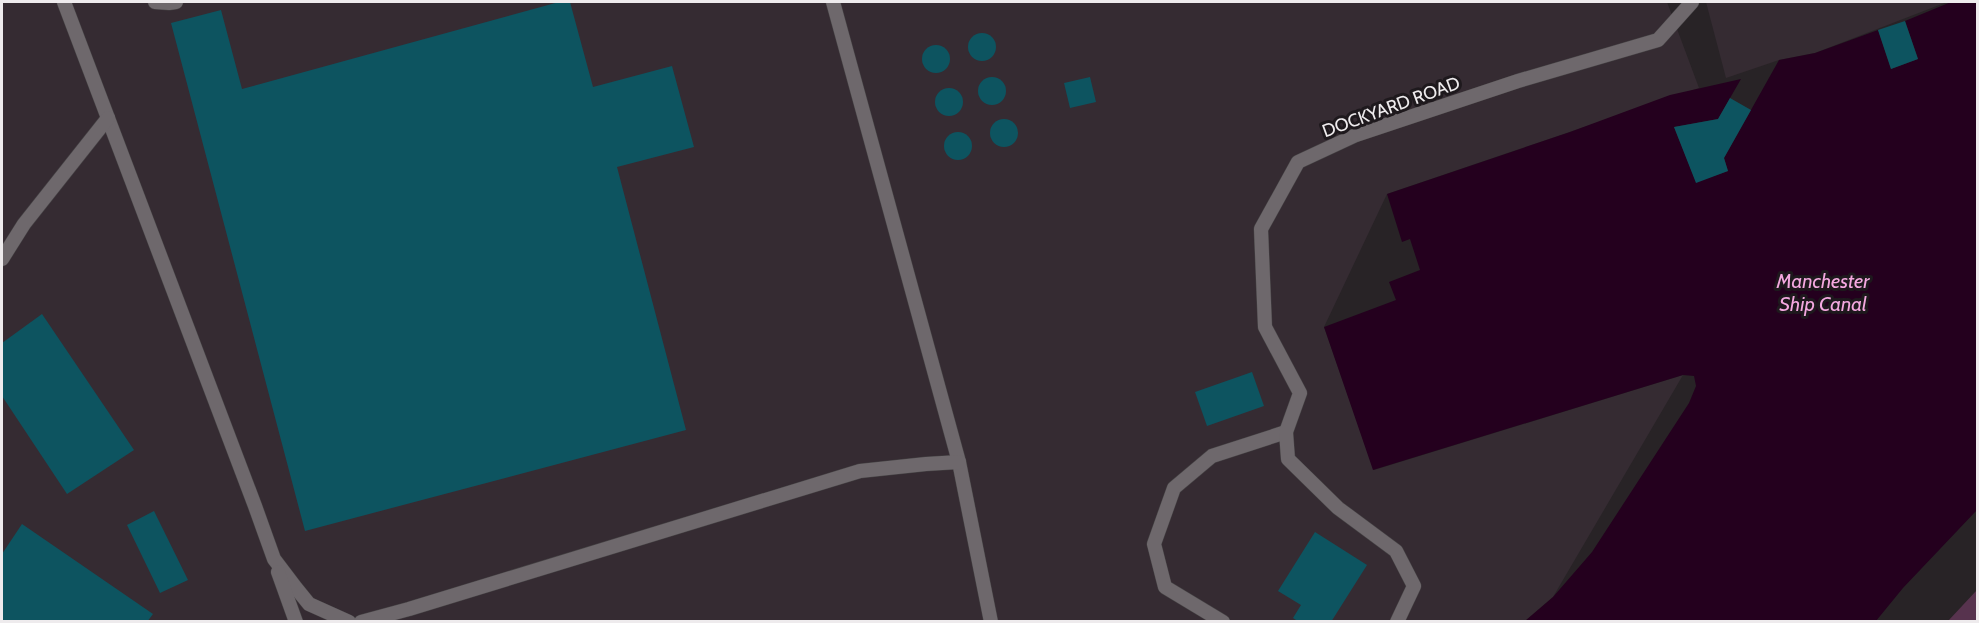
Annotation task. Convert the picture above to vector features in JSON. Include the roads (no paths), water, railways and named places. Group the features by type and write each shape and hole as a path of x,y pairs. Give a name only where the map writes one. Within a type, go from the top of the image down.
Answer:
{"lane":[{"path":"64,2 255,506 296,621"},
{"path":"155,2 176,2"},
{"path":"833,2 959,462 991,621"},
{"name":"DOCKYARD ROAD","path":"1397,621 1414,586 1396,551 1338,508 1288,459 1286,432 1300,393 1265,327 1261,229 1298,162 1356,135 1518,81 1658,40 1692,2"},
{"path":"2,259 24,224 108,118"},
{"path":"1223,621 1165,587 1154,544 1174,488 1182,481 1212,456 1286,432"},
{"path":"361,621 409,609 860,471 959,462"},
{"path":"274,559 309,604 349,621"}],"water":[{"name":"Manchester Ship Canal","path":"1951,2 1977,2 1977,510 1903,588 1876,621 1525,621 1553,597 1592,552 1689,403 1696,386 1694,376 1683,375 1373,470 1324,327 1396,300 1389,282 1420,270 1410,239 1402,242 1387,194 1570,132 1670,95 1741,79 1718,119 1674,127 1696,182 1728,171 1724,158 1779,60 1815,53 1878,30 1891,69 1918,59 1905,21"}]}
